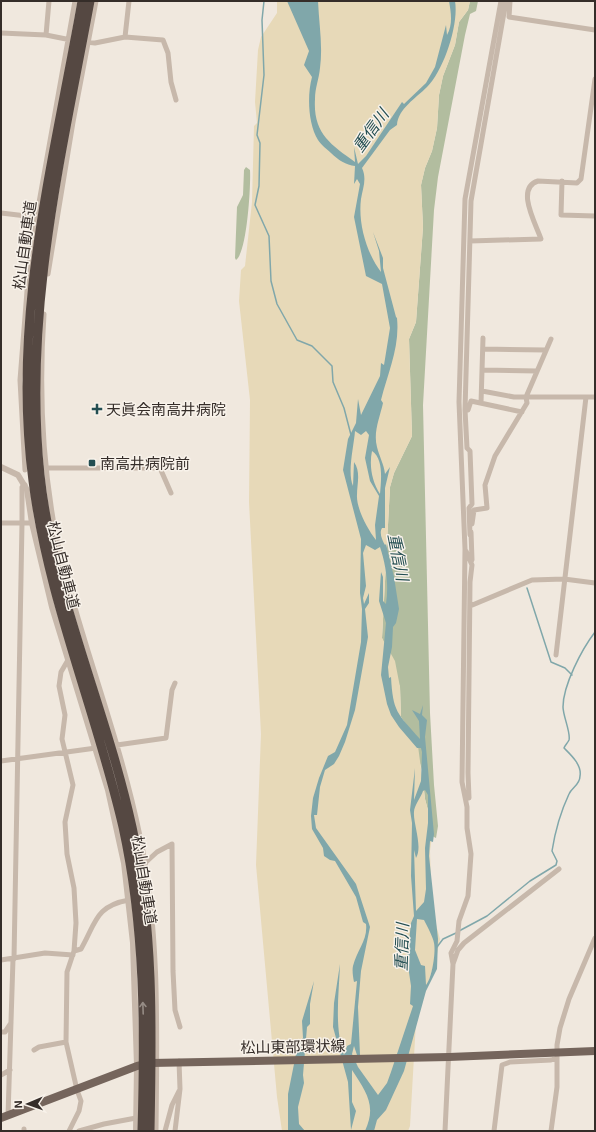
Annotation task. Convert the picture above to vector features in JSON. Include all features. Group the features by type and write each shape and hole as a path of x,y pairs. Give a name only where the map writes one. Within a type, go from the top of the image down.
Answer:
{"highway":[{"name":"松山自動車道","path":"82,1 71,40 34,259 29,319 27,379 29,435 35,499 48,566 113,787 132,871 142,959 142,1131"},
{"name":"松山自動車道","path":"90,1 52,203 43,261 38,327 37,434 40,477 56,564 122,785 140,869 150,959 152,1017 150,1131"}],"main road":[{"name":"松山東部環状線","path":"4,1117 137,1066 157,1063 181,1061 557,1055 595,1051"}],"street":[{"path":"46,35 49,1"},
{"path":"25,470 20,380 26,289 35,217 71,40 75,1"},
{"path":"96,1 55,222 45,292 42,424 55,530 63,563 117,745 134,811 145,863 152,915 157,1063 156,1131"},
{"path":"125,37 129,1"},
{"path":"445,1131 453,964 451,953 457,941 459,921 468,896 471,854 467,828 467,807 462,782 465,549 459,402 466,199 501,1"},
{"path":"467,807 469,799 470,606 472,565 469,508 472,504 472,496 470,451 467,448 466,430 471,201 506,1"},
{"path":"510,1 509,17 595,30"},
{"path":"1,33 46,35 88,43 96,43 125,37 163,40 168,53 171,82 176,100"},
{"path":"470,241 541,239 528,201 527,190 532,183 538,181 562,181 576,183 581,179 595,79"},
{"path":"562,181 561,214 595,216"},
{"path":"1,213 35,217"},
{"path":"482,403 483,338"},
{"path":"470,534 474,510 487,508 485,485 495,456 527,403 526,397 551,339"},
{"path":"483,349 546,350"},
{"path":"483,370 537,371"},
{"path":"482,392 526,397 595,397"},
{"path":"556,655 586,397"},
{"path":"461,448 466,430 469,403 471,401 522,412"},
{"path":"1,467 18,475 25,485 32,523 52,607 108,790 124,863 133,943 137,1066 136,1131"},
{"path":"18,475 25,470 47,468 160,468 171,493"},
{"path":"4,1117 10,1070 14,959 19,759 22,487 25,485"},
{"path":"1,523 32,523"},
{"path":"465,549 472,565"},
{"path":"470,606 532,580 564,579 595,583"},
{"path":"68,660 64,665 59,681 65,714 62,732 73,785 65,822 66,854 74,888 75,908 74,953 67,972 66,1042 81,1101 81,1106 69,1131"},
{"path":"117,745 166,738 172,690 175,683"},
{"path":"1,761 96,748"},
{"path":"145,863 157,852 172,844 173,971 175,1010 180,1027"},
{"path":"453,964 458,950 464,943 559,869"},
{"path":"1,960 45,953 74,953 81,949 93,922 104,909 112,904 129,900"},
{"path":"551,1131 557,1087 557,1039 562,1017 595,938"},
{"path":"1,1032 5,1032 11,1022"},
{"path":"34,1050 40,1047 66,1042"},
{"path":"494,1131 502,1065 510,1062 551,1060 557,1055"},
{"path":"175,1131 180,1089 181,1061"},
{"path":"1,1075 10,1070"},
{"path":"165,1131 172,1105 180,1089"},
{"path":"79,1131 108,1123 136,1118"}],"green space":[{"path":"470,1 478,1 476,11 470,14 465,35 438,177 434,210 423,405 430,713 438,826 436,838 432,836 433,829 425,799 422,770 410,730 401,717 400,687 382,638 390,487 394,473 412,436 409,339 416,322 423,227 421,185 425,168 432,151 437,128 439,95 443,76 455,45 459,22 468,10"},
{"path":"246,167 250,170 248,218 243,245 240,255 236,260 237,207 243,195 244,170"}],"sand":[{"path":"277,1 470,1 468,10 459,22 455,45 443,76 439,95 437,128 432,151 425,168 421,185 423,227 416,322 409,339 412,436 394,473 390,487 382,638 395,661 400,687 401,717 418,746 425,799 433,829 430,851 432,910 440,939 437,954 416,1022 410,1126 408,1131 282,1131 277,1097 256,865 261,734 249,502 250,400 239,301 241,270 245,266 252,202 254,126 257,123 255,102 258,50 261,37 277,13"}],"water":[{"path":"287,1 318,1 321,60 315,95 315,111 317,121 320,129 331,143 355,162 354,147 358,164 366,156 402,102 404,104 426,83 435,67 446,25 447,35 449,31 451,14 449,1 455,1 455,22 449,46 439,70 427,87 404,109 398,119 397,125 390,130 362,168 364,187 360,208 364,237 371,256 381,272 379,251 373,232 383,258 383,268 397,318 397,339 393,359 381,400 383,403 377,425 376,436 377,447 385,474 390,467 385,488 385,528 382,528 381,534 385,545 386,544 394,577 399,609 396,623 393,627 392,647 388,667 389,678 391,677 393,698 401,717 420,739 419,721 412,710 420,714 423,705 422,715 427,720 425,737 434,834 433,842 430,841 429,856 438,939 437,969 426,991 404,1071 386,1110 377,1120 374,1131 365,1131 370,1114 370,1106 362,1085 352,1070 352,1102 356,1111 351,1130 348,1082 333,1027 334,1003 340,964 338,1022 344,1055 347,1046 351,1044 357,981 354,982 353,968 364,940 366,924 363,922 356,897 335,861 324,856 323,848 312,829 311,816 313,798 319,778 328,756 335,752 347,725 361,642 361,539 343,470 348,439 356,423 358,399 361,415 380,376 381,363 384,365 390,328 382,284 366,276 354,217 360,184 357,179 354,184 355,166 348,165 339,160 322,145 318,140 312,126 309,109 309,92 312,77 304,65 309,51","holes":["355,431 361,435 366,431 369,435 365,458 370,481 379,496 375,525 376,540 366,525 360,512 357,500 358,474 354,462 353,486 351,480","372,451 376,455 380,465 380,494 373,479 371,457","366,545 375,550 380,547 384,561 387,582 386,604 383,601 383,577 381,572 379,601 386,623 381,675 387,704 391,715 399,727 417,748 421,748 422,752 421,781 414,800 415,768 410,810 412,823 411,876 414,916 411,923 407,959 411,986 410,1004 413,1006 387,1083 378,1095 358,1067 352,1054 354,1046 357,1055 360,1055 358,1007 361,971 370,927 356,884 316,828 314,815 317,815 320,787 325,770 334,764 339,756 355,710 368,637 365,609 369,603 369,593 364,604 363,598 366,586 363,553","425,790 428,795 428,823 425,848 426,889 424,902 416,911 414,850 416,858 418,853 418,842 414,817 415,807 423,791","417,919 424,920 434,943 433,965 426,985 425,966 421,965 415,950"]},
{"path":"314,981 310,1004 310,1024 307,1027 303,1075 304,1083 298,1107 299,1124 305,1131 288,1131 288,1094 298,1044 303,1038 302,1021"}],"waterway":[{"path":"264,1 262,20 264,75 257,135 260,143 259,186 255,205 269,236 271,281 277,304 297,340 312,346 332,366 333,382 344,408 351,435"},
{"path":"527,588 551,662 565,668 572,675"},
{"path":"459,931 487,916 530,881 556,865 557,861 552,851 561,814 570,792 580,779 578,764 564,748 569,740 568,729 563,711 564,698 566,688 574,668 595,632"},
{"path":"437,947 443,939 456,933"}],"place":[{"name":"天眞会南高井病院","path":"97,409"},
{"name":"南高井病院前","path":"92,463"}],"water label":[{"name":"重信川","path":"370,130"},
{"name":"重信川","path":"399,557"},
{"name":"重信川","path":"401,947"}]}
